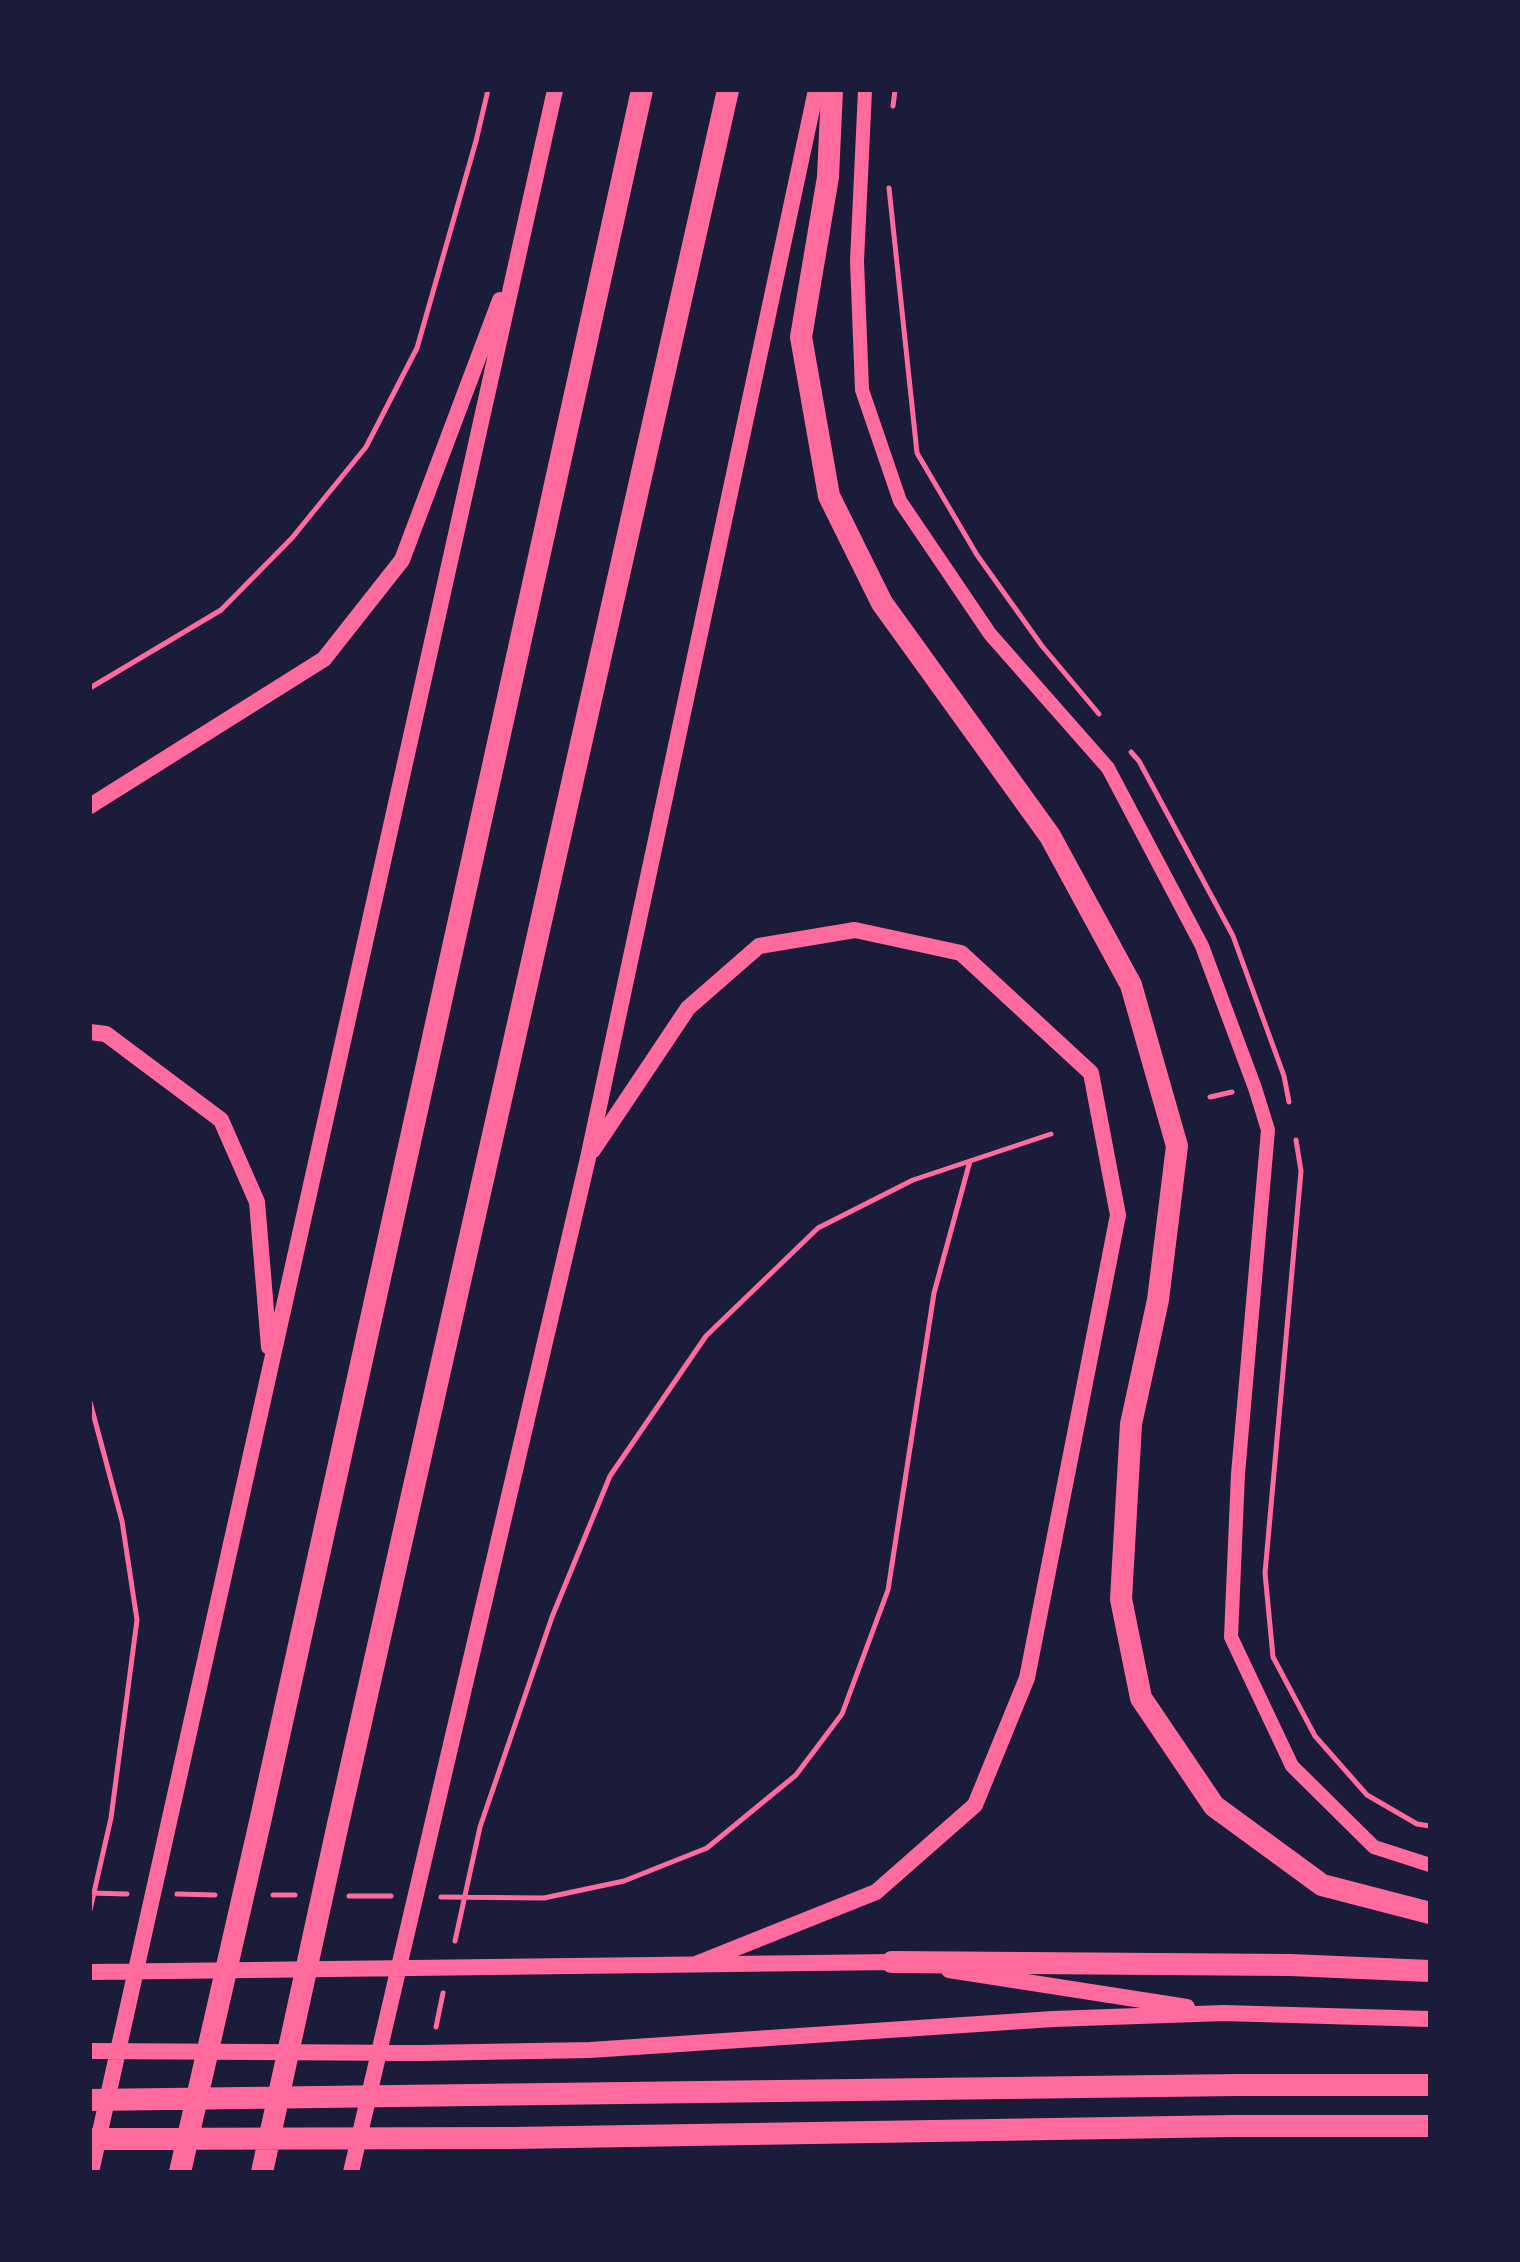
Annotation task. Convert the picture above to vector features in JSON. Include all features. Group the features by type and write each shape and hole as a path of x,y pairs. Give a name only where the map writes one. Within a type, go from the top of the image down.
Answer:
{"highway":[{"path":"180,2172 642,90"},
{"path":"262,2172 728,90"},
{"path":"832,90 828,177 801,337 829,496 882,603 1050,836 1131,985 1177,1146 1158,1300 1131,1424 1121,1599 1141,1698 1214,1806 1322,1885 1430,1913"},
{"path":"892,1962 1291,1965 1430,1971"},
{"path":"90,2100 1430,2085"},
{"path":"90,2139 511,2138 1233,2126 1430,2126"}],"main road":[{"path":"91,2172 555,90"},
{"path":"351,2172 588,1158 816,90"},
{"path":"90,806 324,659 402,560 521,242"},
{"path":"588,1158 688,1008 759,946 855,930 961,953 1091,1073 1118,1215 1027,1678 975,1805 876,1892 696,1964"},
{"path":"90,1032 106,1034 221,1120 257,1202 271,1364"},
{"path":"90,1972 892,1962 1224,2013"},
{"path":"90,2051 422,2053 590,2050 1053,2019 1224,2013 1430,2019"}],"street":[{"path":"865,90 857,261 862,390 900,501 990,634 1108,768 1202,946 1268,1130 1238,1474 1231,1637 1292,1766 1374,1847 1430,1865"}],"path":[{"path":"90,688 221,610 292,538 366,447 417,348 488,90"},
{"path":"453,1947 480,1827 552,1617 610,1476 706,1336 818,1228 913,1180 1051,1134"},
{"path":"435,1897 544,1898 624,1881 707,1848 796,1775 842,1714 888,1590 934,1293 970,1161"},
{"path":"90,1402 122,1521 137,1620 111,1818 90,1910"},
{"path":"90,1893 137,1894"},
{"path":"168,1894 215,1895"},
{"path":"262,1895 309,1895"},
{"path":"341,1896 403,1896"},
{"path":"433,2037 443,1992"}]}
